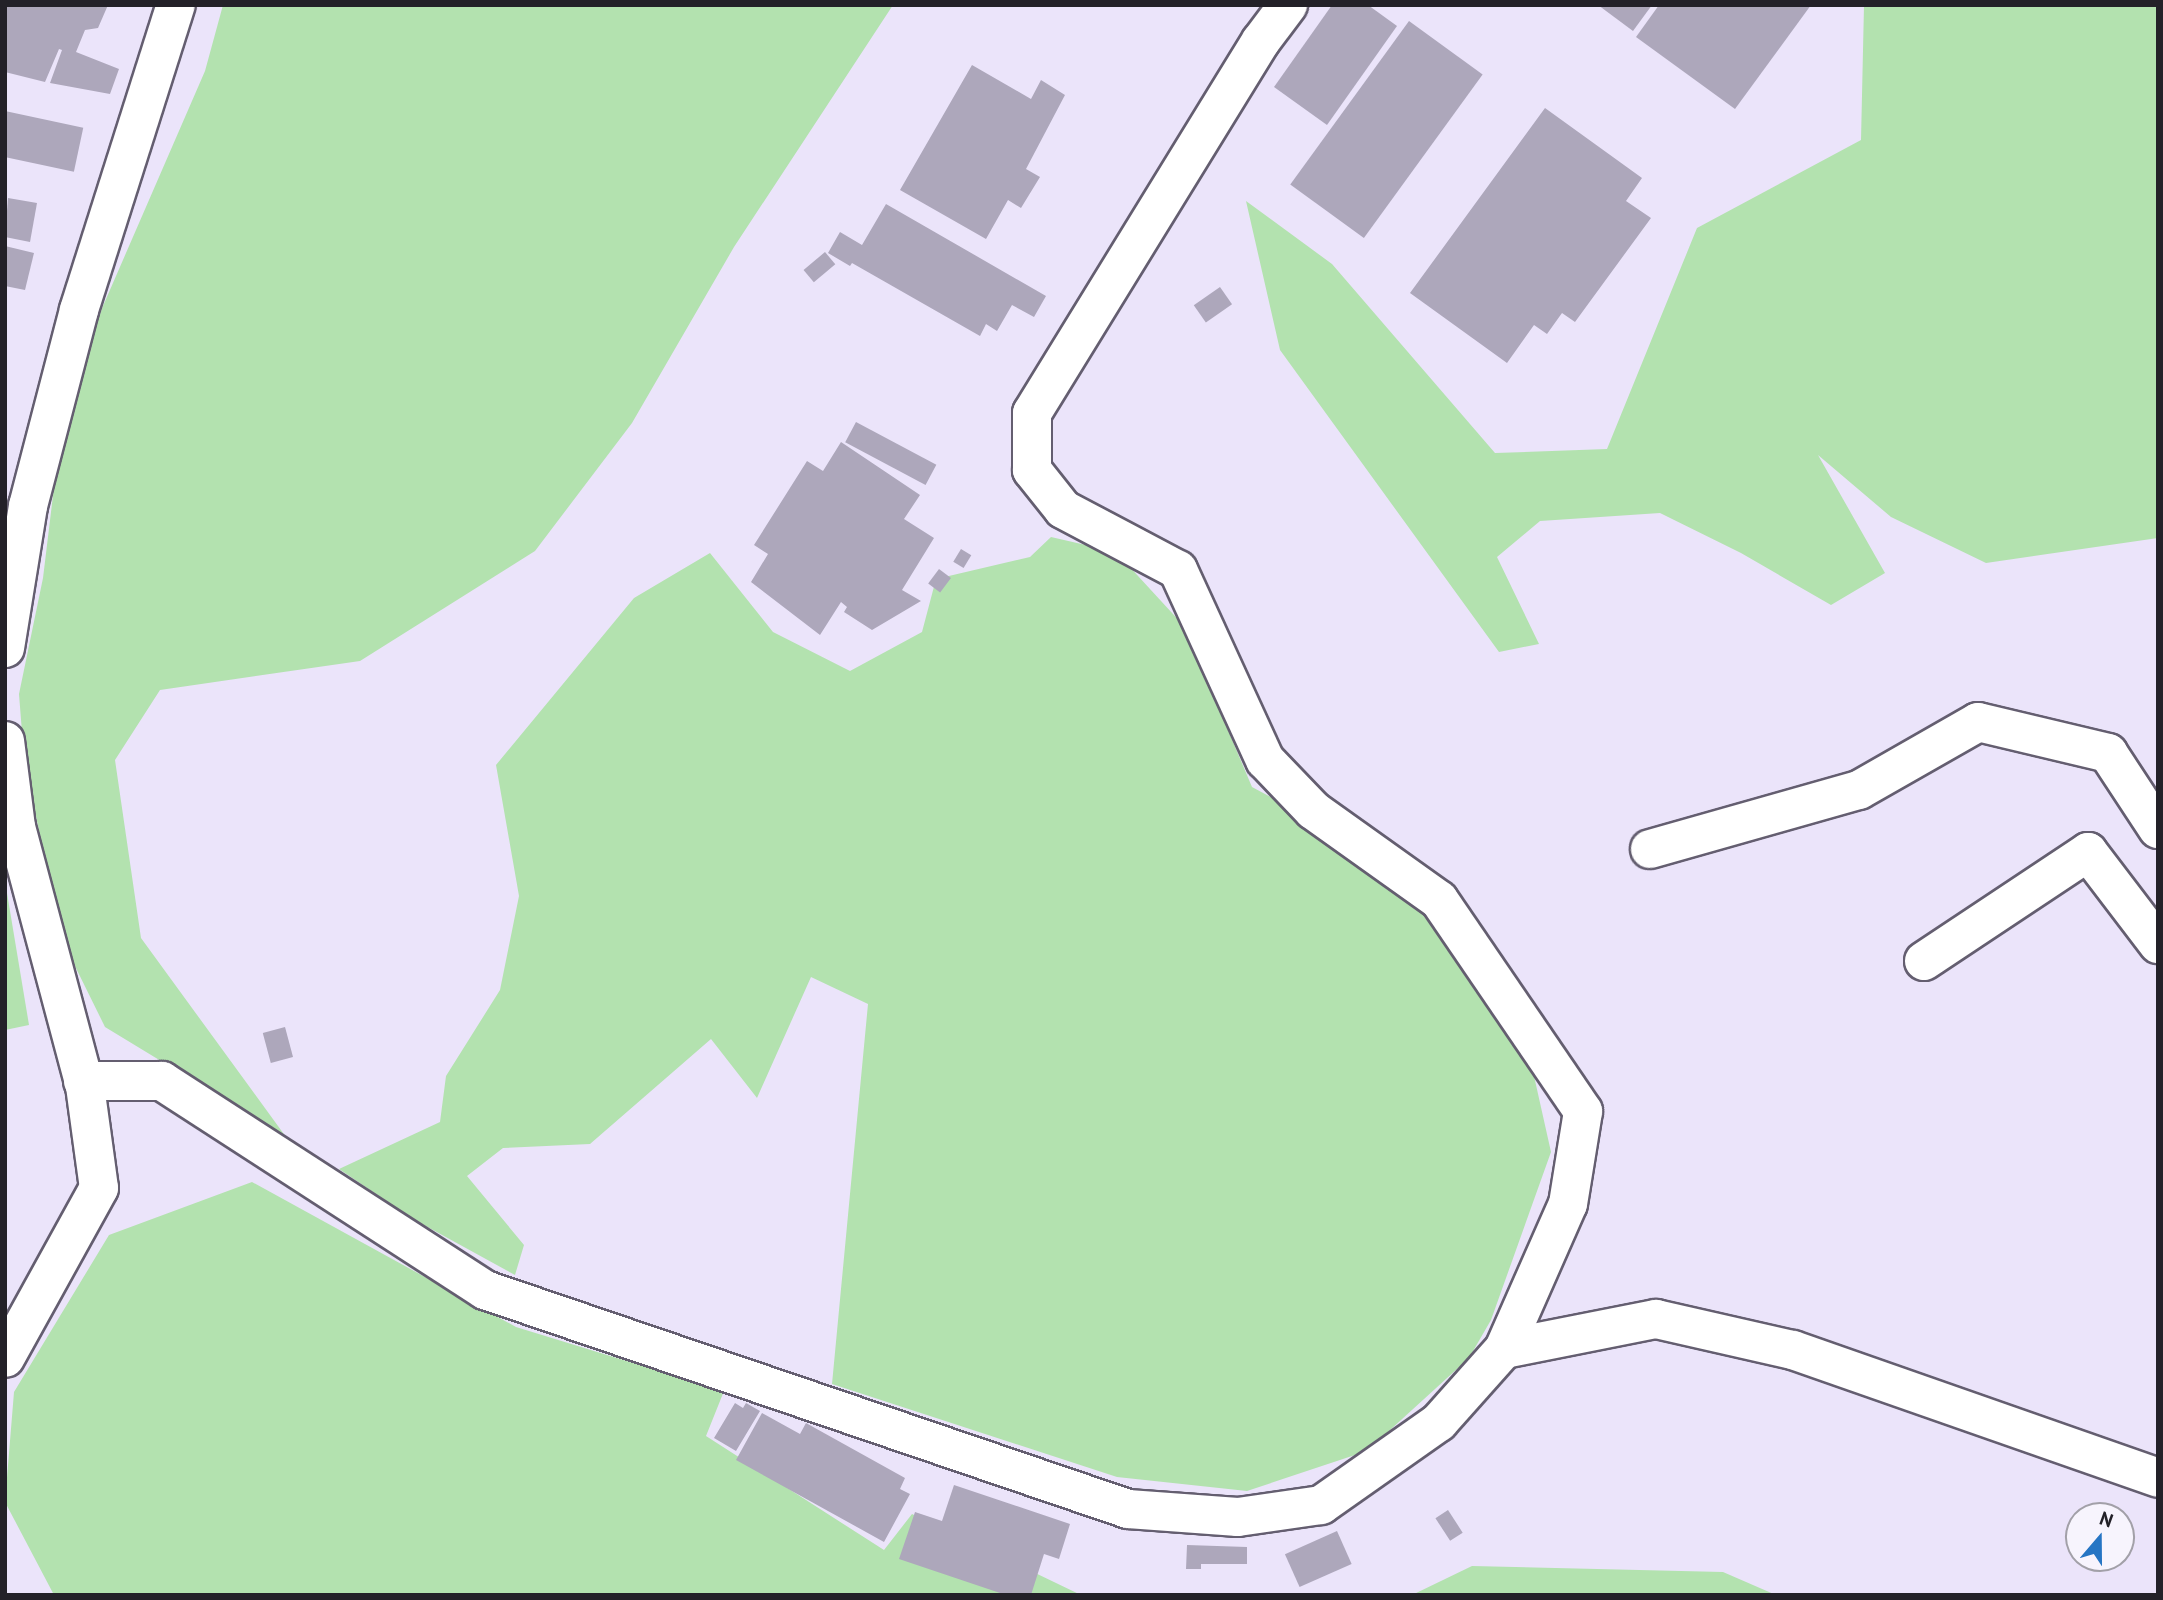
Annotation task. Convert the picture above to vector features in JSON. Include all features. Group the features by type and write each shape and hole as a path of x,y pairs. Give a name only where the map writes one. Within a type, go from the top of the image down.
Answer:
{"street":[{"path":"5,649 28,506 79,310 176,5"},
{"path":"83,1081 162,1081 485,1290 1128,1509 1238,1517 1321,1505 1439,1422 1504,1349 1568,1204 1583,1111 1438,900 1313,810 1265,760 1178,570 1063,509 1032,470 1032,414 1261,41 1288,5"},
{"path":"1650,849 1859,790 1978,722 2108,753 2158,829"},
{"path":"5,741 10,825 83,1081 99,1188 5,1358"},
{"path":"1924,961 2088,852 2158,944"},
{"path":"1504,1349 1656,1319 1793,1350 2158,1478"}],"green space":[{"path":"223,5 893,5 734,247 632,423 535,551 360,661 160,690 115,760 141,938 286,1137 105,1027 70,956 45,860 24,758 19,694 43,578 63,413 103,306 205,71"},
{"path":"1864,5 2158,5 2158,538 1986,563 1891,517 1818,455 1885,573 1831,605 1741,553 1660,513 1540,521 1497,557 1539,644 1499,652 1280,350 1246,201 1332,264 1495,453 1607,449 1697,228 1861,140"},
{"path":"1051,537 1116,552 1184,626 1252,787 1348,839 1437,923 1532,1067 1551,1152 1491,1320 1469,1358 1367,1451 1247,1491 1117,1477 832,1384 868,1004 811,977 757,1098 711,1039 590,1144 503,1148 467,1176 524,1245 515,1275 413,1219 339,1169 440,1122 446,1076 500,990 519,896 496,765 634,598 710,553 773,632 850,671 922,632 936,579 1030,557"},
{"path":"5,881 29,1025 5,1030"},
{"path":"252,1182 516,1327 724,1391 706,1436 884,1550 912,1514 1081,1595 54,1595 5,1502 14,1392 109,1235"},
{"path":"1472,1566 1723,1572 1776,1595 1412,1595"}],"building":[{"path":"5,5 108,5 98,28 85,30 76,52 119,69 110,94 50,83 62,50 59,49 45,82 5,72"},
{"path":"1332,5 1368,5 1397,26 1327,125 1274,87"},
{"path":"1598,5 1652,5 1633,31"},
{"path":"1659,5 1811,5 1735,109 1636,37"},
{"path":"1409,21 1483,74 1364,238 1290,184"},
{"path":"972,65 1031,99 1041,80 1065,95 1026,169 1040,177 1021,208 1008,200 986,239 900,190"},
{"path":"1545,108 1642,178 1626,201 1651,218 1575,322 1562,313 1547,334 1534,325 1507,363 1410,293"},
{"path":"5,111 83,128 74,172 5,157"},
{"path":"8,198 37,203 30,242 5,237"},
{"path":"886,204 1046,296 1034,317 1012,305 997,331 986,324 980,336 852,263 850,266 828,253 840,232 862,245"},
{"path":"5,246 34,253 25,290 5,286"},
{"path":"825,252 835,264 814,282 804,270"},
{"path":"1220,287 1232,304 1206,323 1194,305"},
{"path":"856,422 936,465 926,485 845,442"},
{"path":"841,442 920,495 904,519 934,538 902,590 921,601 872,630 844,612 847,607 841,602 820,635 751,582 768,554 754,545 807,461 823,471"},
{"path":"961,549 971,555 964,568 953,562"},
{"path":"939,569 951,578 940,592 928,583"},
{"path":"285,1027 293,1057 271,1063 263,1033"},
{"path":"735,1403 743,1408 746,1403 760,1411 736,1451 714,1438"},
{"path":"762,1413 800,1434 806,1423 905,1478 900,1489 910,1494 884,1542 736,1460"},
{"path":"954,1485 1070,1524 1059,1559 1044,1554 1031,1595 1006,1595 899,1559 915,1512 942,1521"},
{"path":"1448,1510 1463,1533 1450,1541 1435,1518"},
{"path":"1337,1531 1352,1564 1300,1587 1285,1554"},
{"path":"1187,1545 1247,1547 1247,1564 1201,1564 1201,1569 1186,1569"}]}
